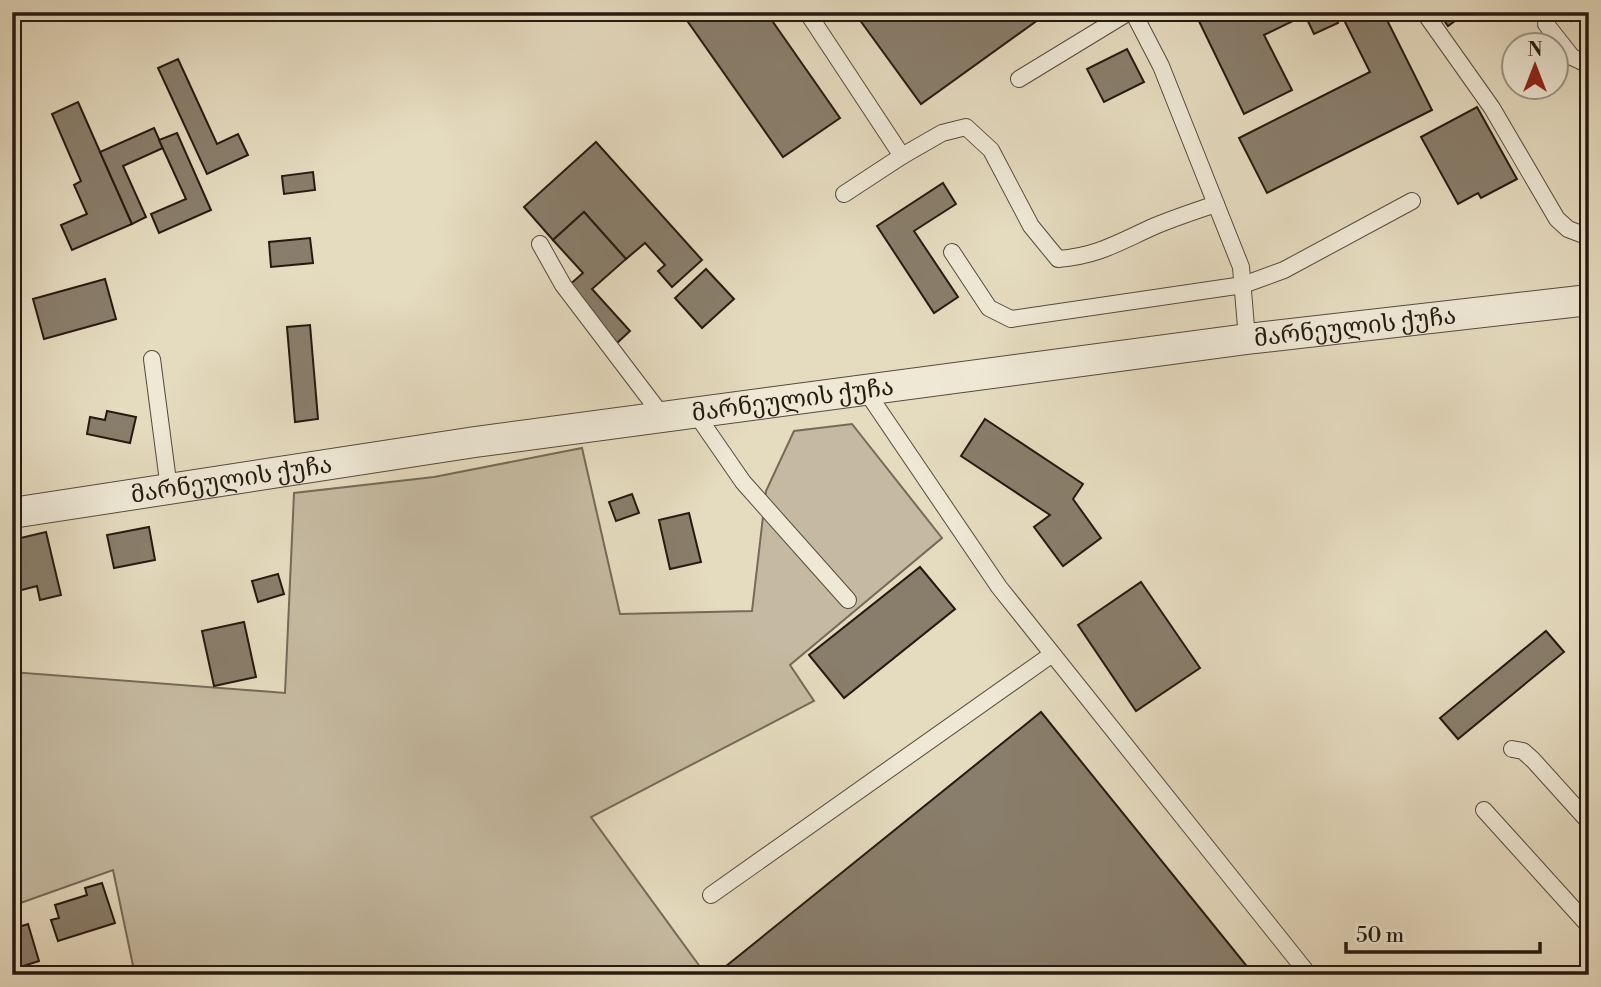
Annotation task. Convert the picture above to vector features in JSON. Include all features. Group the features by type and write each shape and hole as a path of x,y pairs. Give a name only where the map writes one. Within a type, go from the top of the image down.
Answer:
{"street":[{"name":"მარნეულის ქუჩა","path":"12,513 475,442 1247,340 1585,307"}],"lane":[{"path":"807,12 902,156"},
{"path":"1019,79 1131,12 1161,66 1241,267 1247,340"},
{"path":"1424,12 1492,108 1557,219 1568,229 1589,237"},
{"path":"1546,24 1573,57 1589,65"},
{"path":"844,194 942,133 966,127 991,150 1031,226 1058,259 1083,257 1120,244 1155,226 1216,204"},
{"path":"952,252 989,309 1011,319 1242,285 1284,270 1412,201"},
{"path":"540,244 563,285 664,418"},
{"path":"152,359 169,489"},
{"path":"866,391 999,587 1051,656 1309,975"},
{"path":"696,414 743,482 848,600"},
{"path":"711,895 1051,656"},
{"path":"1512,749 1523,751 1534,760 1589,822"},
{"path":"1484,810 1589,926"}],"shaded area":[{"path":"852,424 942,538 790,665 814,701 591,817 706,975 135,975 113,870 12,906 12,672 285,693 294,493 434,477 582,448 620,614 752,611 766,491 794,431"}],"building":[{"path":"681,12 766,12 840,118 783,157"},
{"path":"854,12 1049,12 921,104"},
{"path":"1333,12 1338,23 1314,34 1305,15 1264,35 1292,90 1244,114 1195,13"},
{"path":"1340,12 1383,12 1432,110 1267,193 1239,138 1370,72"},
{"path":"1438,12 1467,12 1448,26"},
{"path":"1561,12 1580,12 1571,21"},
{"path":"1127,49 1144,82 1104,102 1087,69"},
{"path":"178,59 217,144 238,134 248,155 207,174 158,68"},
{"path":"78,102 132,224 72,250 61,225 87,214 74,185 81,181 52,114"},
{"path":"1477,107 1517,179 1481,198 1478,193 1458,204 1421,137"},
{"path":"154,128 163,148 123,166 146,217 132,224 100,152"},
{"path":"177,133 211,210 159,233 151,214 186,199 159,140"},
{"path":"596,142 702,260 672,287 658,271 665,265 645,243 626,259 584,212 553,240 524,207"},
{"path":"313,172 315,190 284,194 282,176"},
{"path":"943,183 956,204 914,231 958,297 934,313 877,226"},
{"path":"584,212 626,259 592,289 630,331 617,343 567,287 583,273 553,240"},
{"path":"310,238 313,263 271,267 269,242"},
{"path":"706,269 734,299 702,328 675,298"},
{"path":"105,279 116,319 44,339 33,299"},
{"path":"310,325 318,419 295,422 287,327"},
{"path":"107,411 136,417 130,443 87,434 90,417 105,420"},
{"path":"985,419 1083,484 1073,499 1101,538 1063,566 1034,527 1050,515 961,456"},
{"path":"632,494 639,513 616,521 609,502"},
{"path":"689,513 701,562 670,569 659,520"},
{"path":"149,527 155,560 114,568 107,535"},
{"path":"46,532 61,595 40,600 37,586 14,592 12,540"},
{"path":"920,567 955,609 844,698 809,655"},
{"path":"278,574 284,594 258,602 252,581"},
{"path":"1141,582 1200,668 1136,711 1078,625"},
{"path":"244,622 256,677 214,686 202,631"},
{"path":"1546,631 1564,652 1458,739 1440,718"},
{"path":"1041,712 1254,975 715,975"},
{"path":"102,883 115,923 58,941 51,920 59,918 55,905 87,895 85,888"},
{"path":"28,924 39,961 14,969 12,929"}]}
